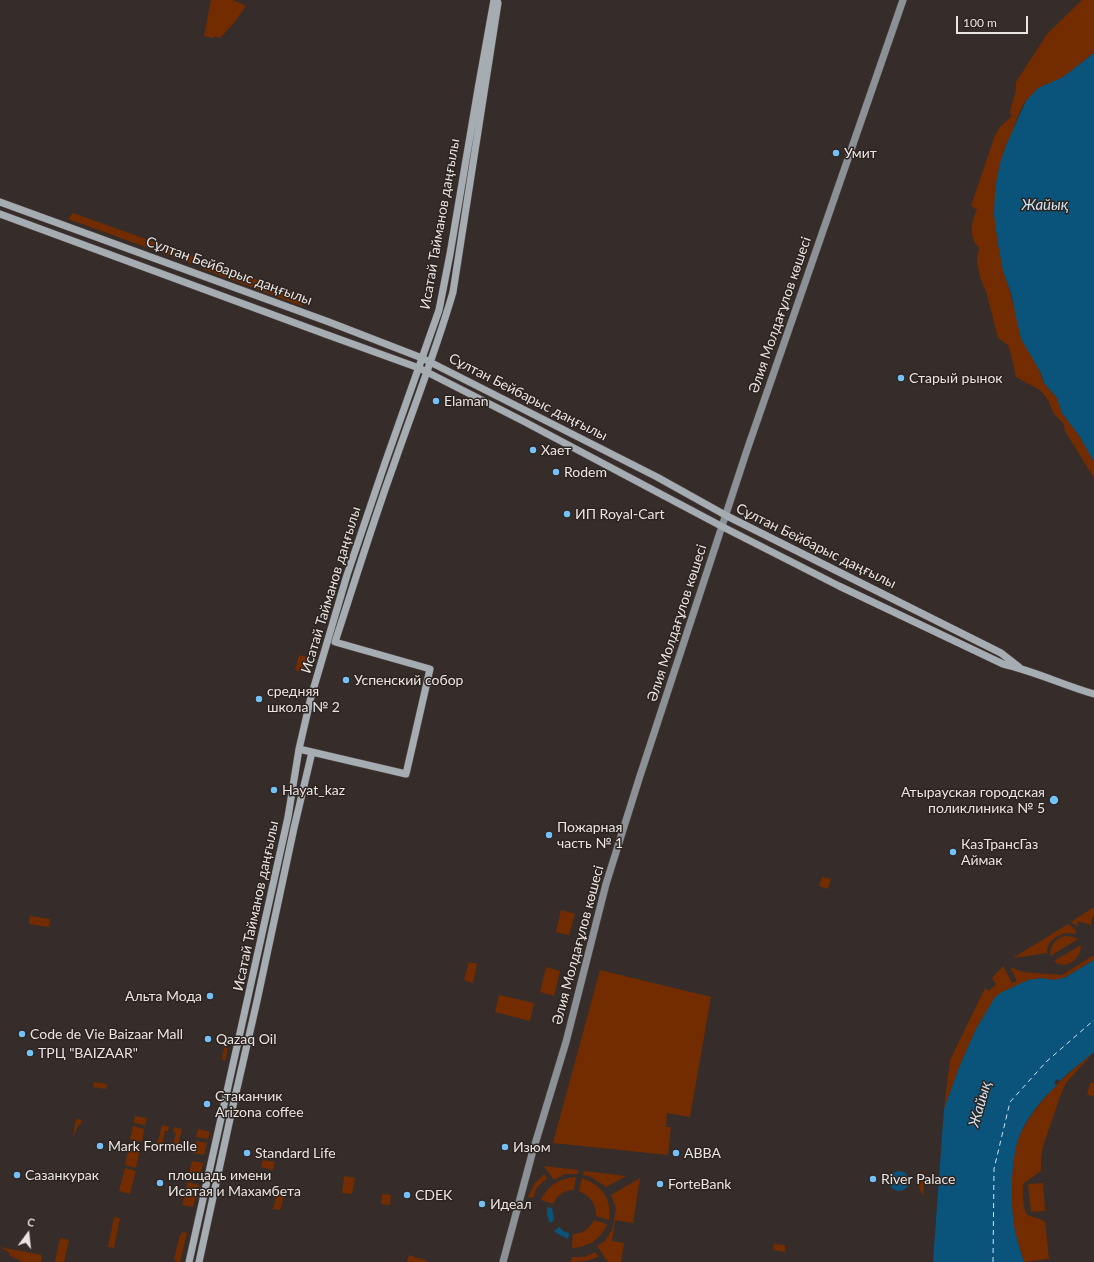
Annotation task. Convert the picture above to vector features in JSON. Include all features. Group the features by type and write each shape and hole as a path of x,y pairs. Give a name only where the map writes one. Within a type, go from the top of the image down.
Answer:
{"main road":[{"name":"Исатай Тайманов даңғылы","path":"189,1262 290,809 299,749 311,697 348,572 439,310 444,289 494,0"},
{"name":"Исатай Тайманов даңғылы","path":"199,1262 312,752 406,774 430,669 336,642 379,507 453,292 491,52 498,3 497,0"},
{"name":"Әлия Молдағұлов көшесі","path":"503,1262 532,1154 566,1042 606,884 747,450 903,0"},
{"name":"Сұлтан Бейбарыс даңғылы","path":"0,202 329,322 430,361 657,477 726,516 1001,653 1021,668"},
{"name":"Сұлтан Бейбарыс даңғылы","path":"0,214 419,368 839,586 1003,664 1021,668 1051,680 1094,694"},
{"path":"589,455 593,451 594,445"},
{"path":"299,749 312,752"}],"shaded area":[{"path":"211,0 233,0 246,6 233,24 220,38 215,36 213,38 204,36"},
{"path":"1082,0 1094,0 1094,53 1067,74 1025,102 1019,114 1000,166 995,199 995,215 999,250 1013,304 1044,383 1057,398 1062,413 1080,437 1094,462 1094,478 1065,431 1064,424 1054,414 1048,400 1040,390 1016,377 1008,345 998,338 986,291 980,277 977,261 979,248 973,239 972,234 973,220 977,209 971,206 995,135 1000,127 1012,116 1010,112 1016,90 1016,82 1047,34"},
{"path":"73,213 196,257 193,264 68,219"},
{"path":"206,261 305,297 302,306 203,269"},
{"path":"299,655 308,657 304,673 295,670"},
{"path":"822,877 831,879 828,889 819,886"},
{"path":"1094,907 1094,915 1091,925 1078,921 1077,926 1071,922"},
{"path":"561,910 575,914 569,935 556,932"},
{"path":"30,916 50,919 49,927 29,924"},
{"path":"1068,924 1076,930 1075,934 1065,933 1056,937 1049,944 1047,953 1013,958"},
{"path":"1065,936 1078,939 1050,956 1054,943 1058,939"},
{"path":"1081,945 1076,959 1072,962 1063,965 1054,961"},
{"path":"1094,955 1094,960 1064,978 1053,980 1043,978 1028,980 983,1017 960,1065 944,1109 950,1060 985,988 989,991 996,984 992,978 1003,966 1012,983 1017,981 1010,967 1023,972 1062,975"},
{"path":"469,962 477,964 473,983 464,980"},
{"path":"546,967 560,971 554,996 540,992"},
{"path":"600,970 711,997 690,1117 667,1113 666,1127 671,1127 668,1155 553,1143"},
{"path":"499,995 534,1003 530,1021 495,1012"},
{"path":"230,1039 225,1061 222,1057 226,1042"},
{"path":"1094,1052 1066,1083 1043,1146 1041,1171 1023,1184 1023,1201 1026,1213 1045,1222 1049,1259 1024,1262 1014,1224 1011,1200 1013,1161 1018,1139 1021,1131 1042,1100 1067,1075"},
{"path":"94,1082 107,1084 106,1089 93,1087"},
{"path":"1090,1083 1094,1083 1094,1096 1087,1095"},
{"path":"135,1116 147,1118 145,1125 134,1123"},
{"path":"76,1119 82,1120 73,1137"},
{"path":"162,1125 169,1127 168,1131 165,1131 162,1146 157,1145"},
{"path":"133,1126 144,1129 142,1142 130,1139"},
{"path":"174,1127 182,1129 177,1149 172,1148 176,1133 173,1132"},
{"path":"198,1129 210,1132 208,1139 196,1137"},
{"path":"196,1141 207,1143 204,1155 193,1153"},
{"path":"129,1147 140,1149 136,1168 125,1165"},
{"path":"263,1160 275,1162 273,1170 261,1167"},
{"path":"192,1161 203,1163 199,1181 188,1178"},
{"path":"544,1166 578,1170 578,1174 565,1174 554,1180"},
{"path":"125,1168 136,1171 130,1194 119,1191"},
{"path":"925,1170 923,1196 918,1185"},
{"path":"584,1171 626,1176 606,1187 591,1177 583,1175"},
{"path":"544,1174 547,1178 537,1187 533,1198 528,1197 535,1183"},
{"path":"344,1176 355,1178 352,1194 342,1193"},
{"path":"576,1177 574,1190 561,1194 553,1204 541,1200 547,1190 555,1183"},
{"path":"582,1178 595,1185 604,1194 609,1206 609,1220 596,1216 594,1204 590,1198 579,1191"},
{"path":"640,1178 633,1223 615,1220 612,1241 624,1243 621,1262 608,1262 597,1246 605,1241 612,1230 616,1208 611,1195"},
{"path":"188,1182 199,1185 193,1207 182,1205"},
{"path":"1043,1183 1045,1211 1031,1212 1028,1184"},
{"path":"278,1191 285,1193 280,1210 273,1209"},
{"path":"382,1194 391,1195 390,1205 381,1204"},
{"path":"114,1217 120,1218 114,1248 108,1247"},
{"path":"594,1220 607,1224 598,1238 589,1244 572,1248 573,1234 586,1230"},
{"path":"182,1232 187,1233 180,1262 175,1262 176,1260 174,1259"},
{"path":"60,1238 69,1240 64,1262 55,1262"},
{"path":"774,1244 785,1245 785,1252 773,1250"},
{"path":"0,1247 42,1255 41,1262 23,1262 9,1255 10,1253"},
{"path":"596,1252 598,1257 585,1261 571,1262 572,1257 584,1257"},
{"path":"409,1255 427,1261 427,1262 407,1262"}],"water":[{"name":"Жайық","path":"1094,53 1094,462 1080,437 1062,413 1057,398 1044,383 1041,373 1021,339 1011,293 1003,271 994,215 995,191 1001,160 1026,101 1038,88 1063,77"},
{"name":"Жайық","path":"1094,960 1094,1052 1060,1081 1057,1079 1054,1083 1057,1085 1030,1116 1022,1130 1016,1147 1012,1200 1014,1225 1024,1262 933,1262 944,1109 960,1065 976,1029 995,997 1002,992 1028,980 1043,978 1053,980 1064,978"},
{"path":"899,1171 906,1174 909,1181 906,1188 899,1191 892,1188 889,1181 892,1174"},
{"path":"547,1207 552,1208 554,1220 550,1223 547,1215"},
{"path":"559,1227 563,1231 569,1233 568,1239 554,1231"}],"ferry route":[{"path":"993,1262 994,1169 1010,1102 1046,1062 1094,1020"}],"place":[{"name":"Умит","path":"836,153"},
{"name":"Старый рынок","path":"901,378"},
{"name":"Elaman","path":"436,401"},
{"name":"Хает","path":"533,450"},
{"name":"Rodem","path":"556,472"},
{"name":"ИП Royal-Cart","path":"567,514"},
{"name":"Успенский собор","path":"346,680"},
{"name":"cредняя школа № 2","path":"259,699"},
{"name":"Hayat_kaz","path":"274,790"},
{"name":"Атырауская городская поликлиника № 5","path":"1054,800"},
{"name":"Пожарная часть № 1","path":"549,835"},
{"name":"КазТрансГаз Аймак","path":"953,852"},
{"name":"Альта Мода","path":"210,996"},
{"name":"Code de Vie Baizaar Mall","path":"22,1034"},
{"name":"Qazaq Oil","path":"208,1039"},
{"name":"ТРЦ \"BAIZAAR\"","path":"30,1053"},
{"name":"Стаканчик Arizona coffee","path":"207,1104"},
{"name":"Mark Formelle","path":"100,1146"},
{"name":"Изюм","path":"505,1147"},
{"name":"Standard Life","path":"247,1153"},
{"name":"ABBA","path":"676,1153"},
{"name":"Сазанкурак","path":"17,1175"},
{"name":"River Palace","path":"873,1179"},
{"name":"площадь имени Исатая и Махамбета","path":"160,1183"},
{"name":"ForteBank","path":"660,1184"},
{"name":"CDEK","path":"407,1195"},
{"name":"Идеал","path":"482,1204"}]}
